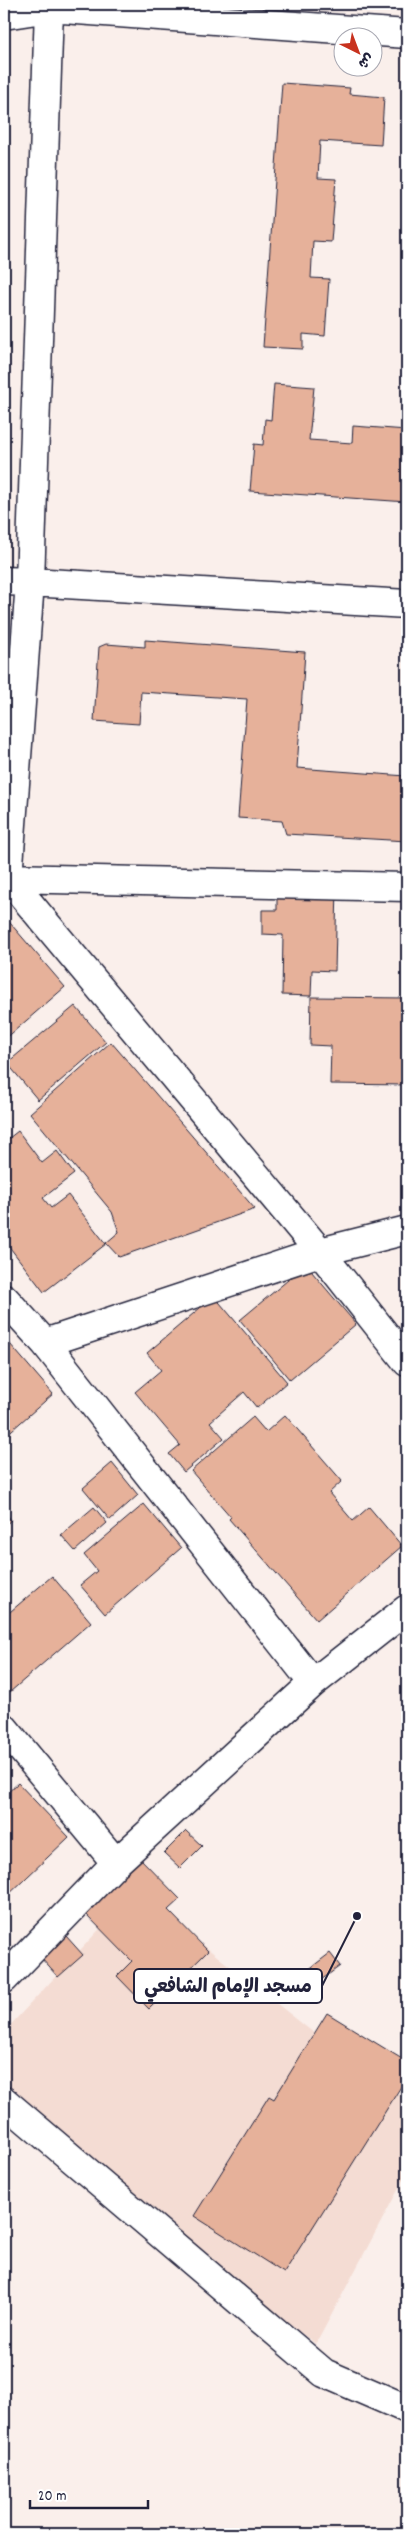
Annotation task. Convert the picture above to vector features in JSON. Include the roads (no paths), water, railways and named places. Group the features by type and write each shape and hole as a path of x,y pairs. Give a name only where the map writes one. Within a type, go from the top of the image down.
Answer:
{"street":[{"path":"4,15 49,6 407,34"},
{"path":"49,6 17,581 5,880 320,1252 407,1362"},
{"path":"17,581 407,604"},
{"path":"5,880 407,887"},
{"path":"45,1343 320,1252 407,1230"},
{"path":"4,1298 45,1343 313,1683"},
{"path":"4,1979 116,1863 313,1683 407,1609"},
{"path":"4,1728 116,1863"},
{"path":"4,2101 324,2373 407,2409"}],"place":[{"name":"مسجد الإمام الشافعي","path":"357,1916"}]}
